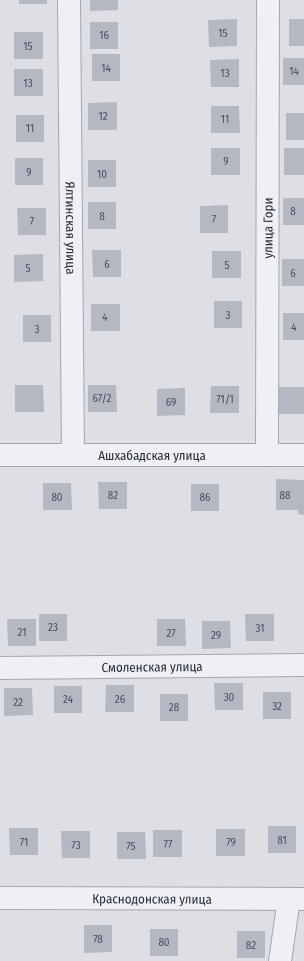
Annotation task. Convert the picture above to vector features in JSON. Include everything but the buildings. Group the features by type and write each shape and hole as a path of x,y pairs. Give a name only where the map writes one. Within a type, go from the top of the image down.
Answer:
{"street":[{"name":"Ялтинская улица","path":"69,0 73,455"},
{"name":"улица Гори","path":"267,455 268,0"},
{"name":"Ашхабадская улица","path":"0,455 304,455"},
{"name":"Смоленская улица","path":"0,668 304,665"},
{"name":"Краснодонская улица","path":"0,898 296,899"},
{"path":"280,961 296,899"}]}
